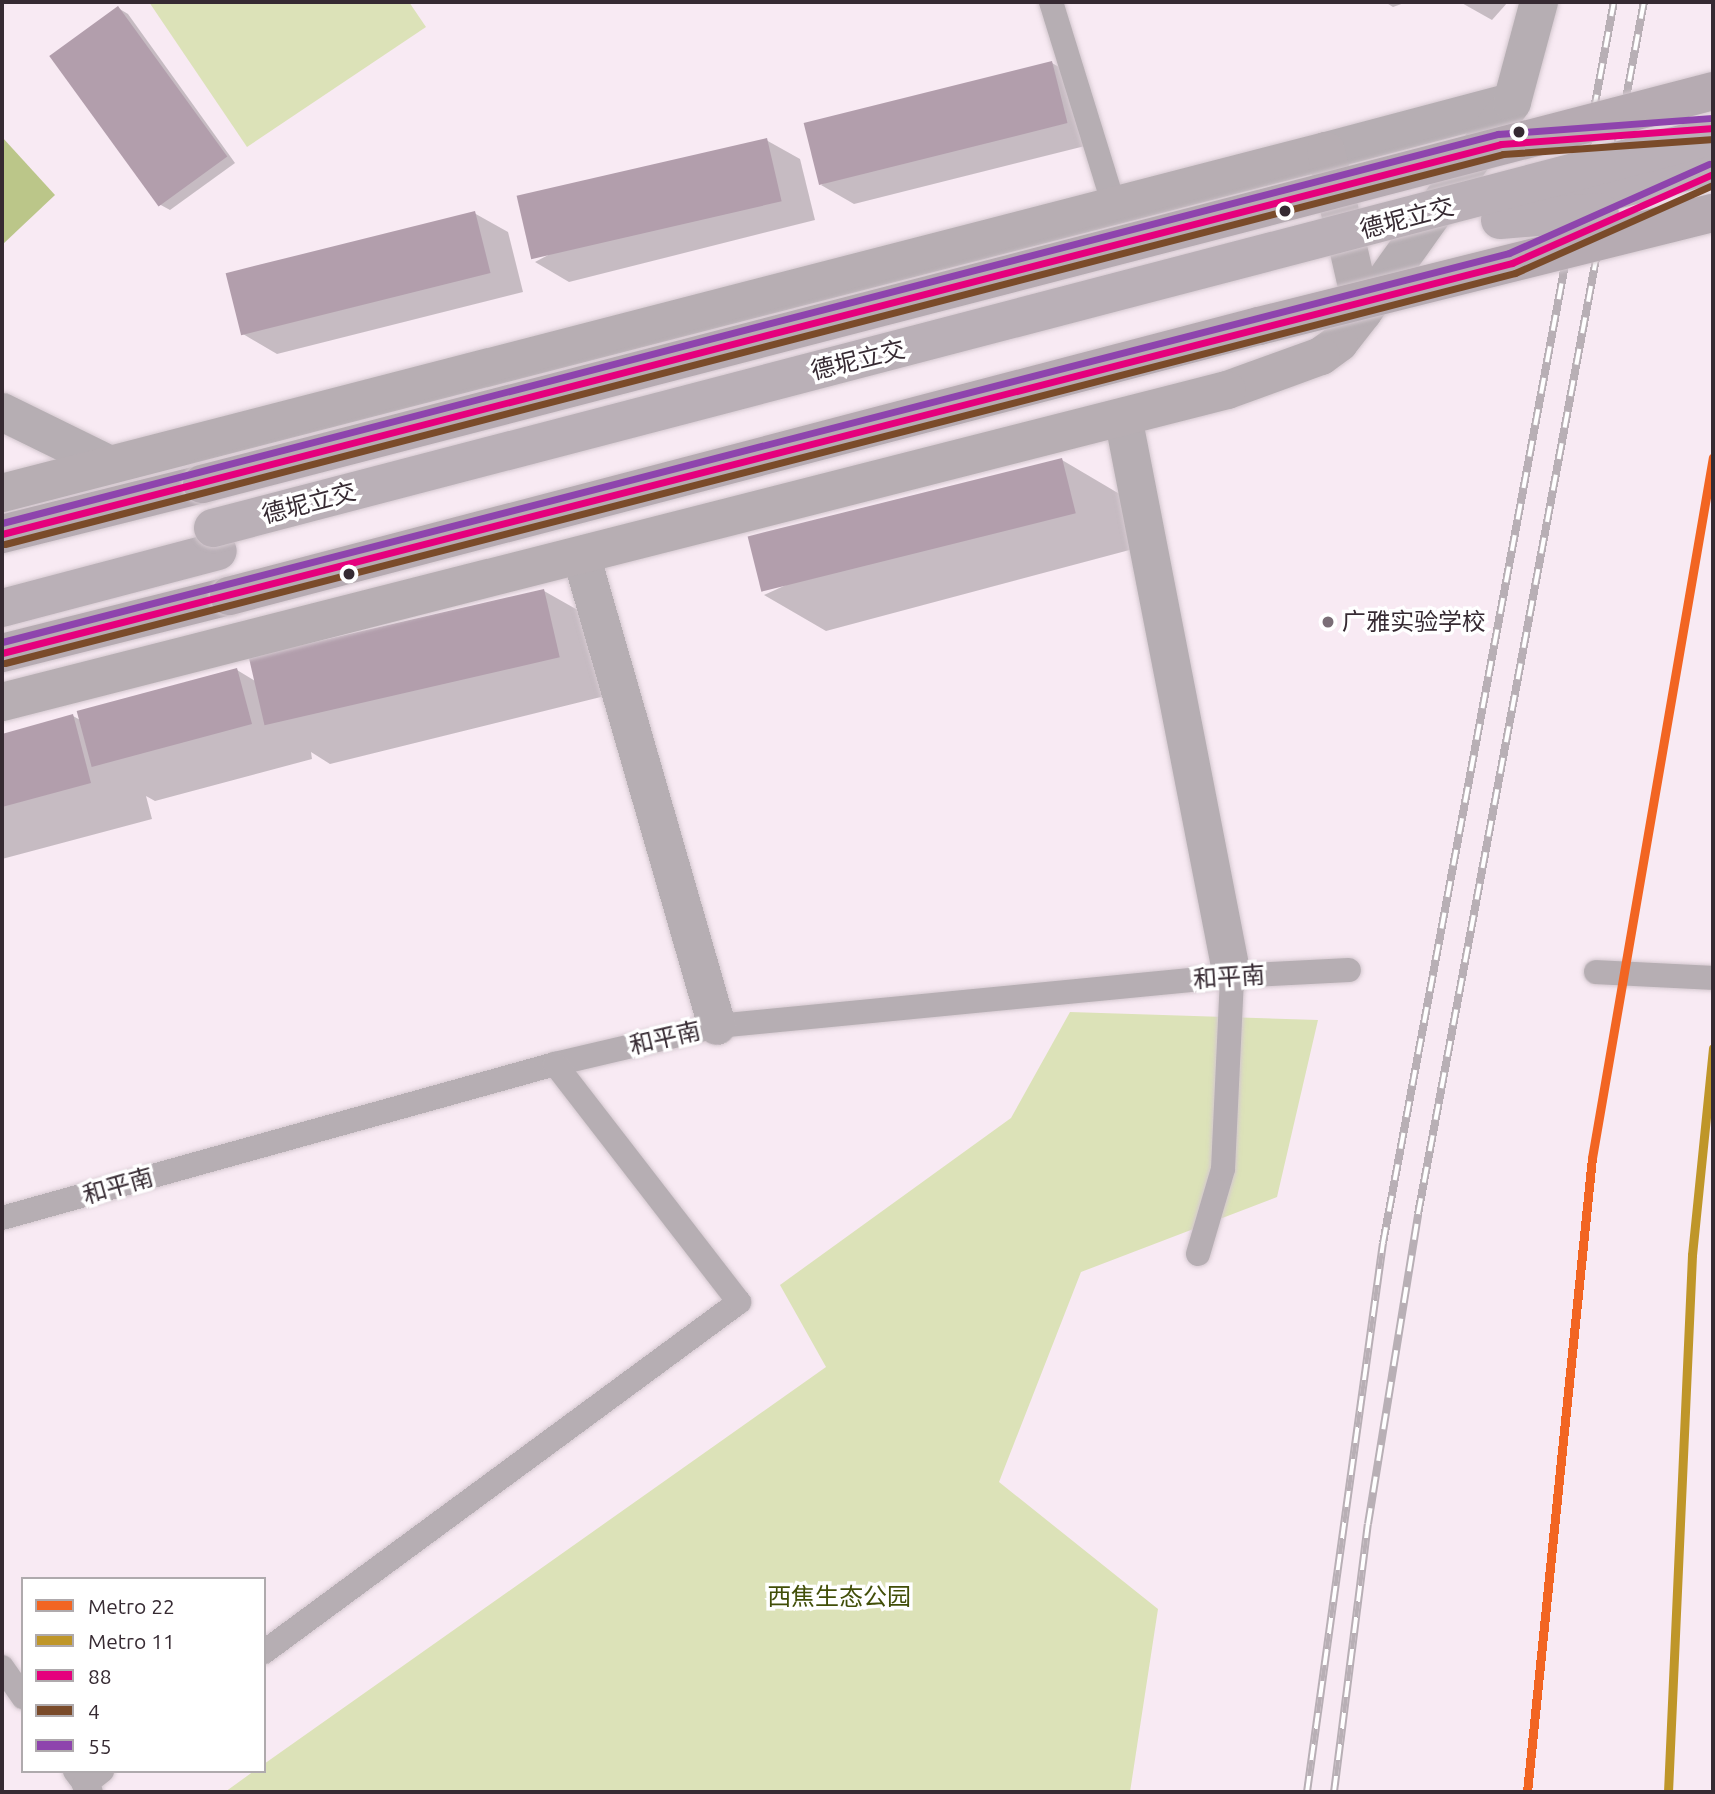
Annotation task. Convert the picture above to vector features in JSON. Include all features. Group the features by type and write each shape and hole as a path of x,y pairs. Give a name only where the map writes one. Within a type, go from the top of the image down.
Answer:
{"highway":[{"name":"德坭立交","path":"2,534 1713,91"},
{"path":"2,653 1259,326 1713,213"}],"main road":[{"path":"1501,145 1713,128"},
{"name":"德坭立交","path":"2,608 215,540 1713,136"},
{"path":"2,493 1326,151 1363,312 1339,343 1298,366 1118,419 2,702"},
{"name":"德坭立交","path":"2,582 215,540 1713,165"},
{"path":"1512,263 1713,174"},
{"path":"1500,220 1713,203"}],"street":[{"path":"1363,312 1513,102 1539,2"},
{"path":"1326,151 1513,102"},
{"path":"2,412 108,464"},
{"path":"1118,419 1125,427 1232,976"},
{"path":"581,555 717,1026"}],"lane":[{"path":"1051,2 1114,205"},
{"name":"和平南","path":"2,1218 555,1064 717,1026 1232,976 1349,970"},
{"path":"1597,972 1713,978"},
{"path":"1198,1254 1223,1169 1232,976"},
{"path":"266,1651 739,1302 555,1064"},
{"path":"2,1667 21,1694"}],"green space":[{"path":"149,2 409,2 426,27 247,147"},
{"name":"西焦生态公园","path":"1070,1012 1318,1020 1277,1197 1081,1272 999,1482 1158,1609 1130,1792 225,1792 251,1773 266,1773 266,1763 826,1367 780,1285 1011,1118"}],"shaded area":[{"path":"2,137 55,195 2,245"}],"building":[{"path":"118,6 227,156 159,206 49,56"},
{"path":"1052,61 1067,123 819,185 804,123"},
{"path":"767,138 782,201 531,259 517,196"},
{"path":"475,211 490,273 241,335 226,273"},
{"path":"1062,458 1076,513 761,592 748,536"},
{"path":"544,589 560,657 265,725 249,657"},
{"path":"237,668 252,724 92,767 77,711"},
{"path":"73,714 91,783 2,807 2,734"}],"railway":[{"path":"1307,1792 1383,1243 1614,2"},
{"path":"1334,1792 1368,1524 1418,1214 1644,2"}],"metro line":[{"name":"22","path":"1527,1792 1592,1158 1713,457"},
{"name":"11","path":"1668,1792 1692,1255 1713,1048"}],"transit line":[{"name":"55","path":"2,523 1498,134 1712,118"},
{"name":"88","path":"2,534 1501,144 1713,128"},
{"name":"4","path":"5,544 1503,154 1713,139"},
{"name":"55","path":"2,642 1509,253 1709,164"},
{"name":"88","path":"2,653 1512,263 1713,174"},
{"name":"4","path":"5,663 1515,273 1713,185"}],"place":[{"name":"广雅实验学校","path":"1328,622"}]}
